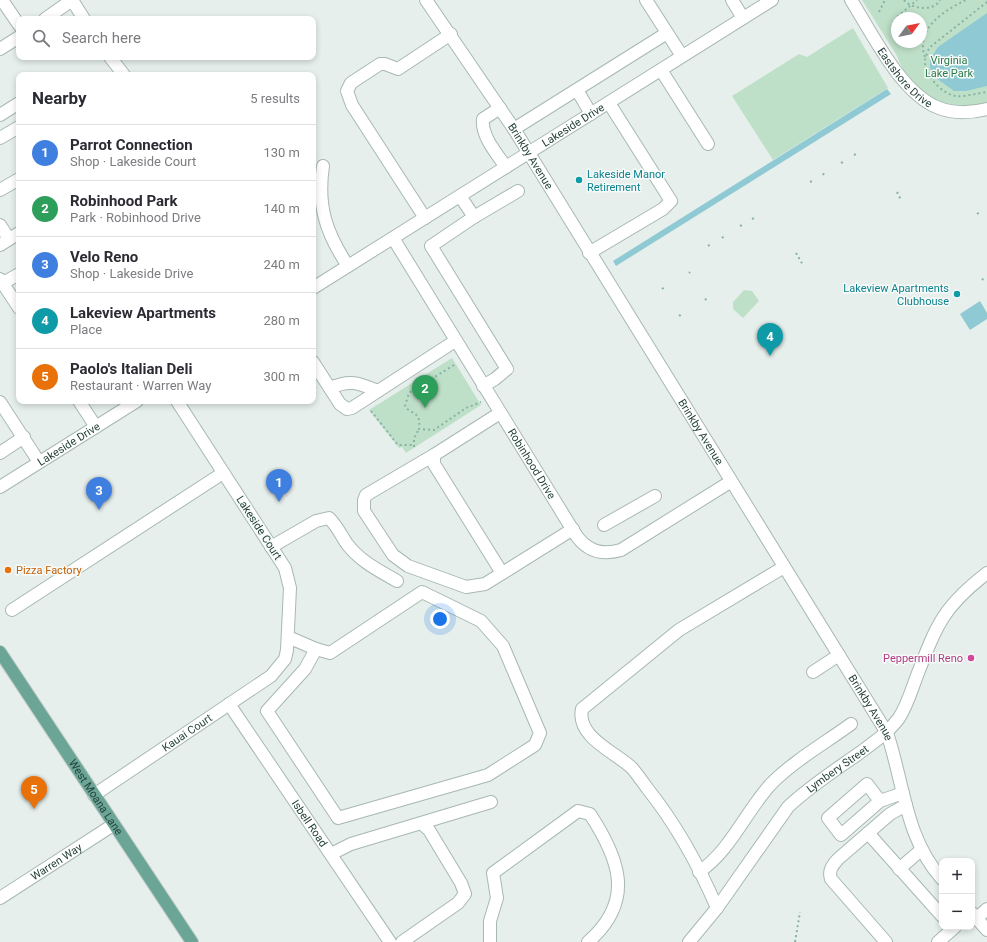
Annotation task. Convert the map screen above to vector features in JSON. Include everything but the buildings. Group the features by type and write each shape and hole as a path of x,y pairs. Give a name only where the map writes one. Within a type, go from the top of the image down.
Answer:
{"main road":[{"name":"West Moana Lane","path":"0,652 113,825 192,942"}],"street":[{"path":"2,0 16,21"},
{"path":"49,16 72,0 82,16"},
{"name":"Brinkby Avenue","path":"426,0 451,34 514,129 730,482 887,733 911,826 921,850 939,875"},
{"path":"646,0 682,56"},
{"path":"732,0 743,18"},
{"name":"Lakeside Drive","path":"316,286 772,0"},
{"name":"Eastshore Drive","path":"851,0 891,63 918,95 933,106 948,111 972,112 987,109"},
{"path":"514,129 667,33"},
{"path":"425,218 356,112 347,91 351,83 380,64 385,64 398,69 451,34"},
{"path":"0,49 16,39"},
{"path":"112,60 122,72"},
{"path":"661,70 708,144"},
{"path":"577,90 591,114"},
{"path":"589,253 664,209 671,201 609,102"},
{"path":"0,115 16,105"},
{"path":"500,108 483,119 482,122 486,135 506,167"},
{"path":"0,138 16,129"},
{"path":"323,166 321,199 327,230 348,266"},
{"path":"0,190 16,181"},
{"path":"483,386 496,379 507,369 431,246 474,217 518,191"},
{"path":"460,196 474,217"},
{"path":"0,225 9,239"},
{"name":"Robinhood Drive","path":"393,238 579,540 593,551 611,553 621,550 730,482"},
{"path":"16,275 2,281 16,302"},
{"path":"316,367 340,404 347,409 352,408 456,341"},
{"path":"330,388 339,384 353,382 378,391"},
{"path":"0,402 39,462"},
{"path":"81,404 96,427"},
{"name":"Lakeside Drive","path":"0,487 131,404"},
{"name":"Lakeside Court","path":"179,404 285,568 288,578 288,637 287,650 279,668"},
{"path":"500,413 366,495 364,500 364,511 393,555 408,566 466,587 485,584 572,529"},
{"path":"0,453 24,437"},
{"path":"434,454 434,464 502,573"},
{"path":"12,610 223,473"},
{"path":"604,525 655,496"},
{"path":"271,547 316,521 329,518 335,524 347,543 367,565 397,581"},
{"path":"717,908 699,872 660,805 632,768 587,732 581,716 582,709 679,630 784,567"},
{"name":"Lymbery Street","path":"689,942 717,908 776,821 788,807 801,794 887,733 899,717 907,702 930,641 944,614 966,589 987,573"},
{"path":"288,637 316,649 330,653 422,592 481,621 503,646 540,733 535,745 488,775 338,818 267,711 305,669 316,649"},
{"path":"813,672 839,655"},
{"name":"Kauai Court","path":"94,795 271,676 279,668"},
{"name":"Isbell Road","path":"229,704 390,942"},
{"path":"699,872 718,857 761,796 778,777 851,724"},
{"path":"880,801 903,793"},
{"path":"331,854 351,844 422,824 491,802"},
{"path":"886,942 831,879 829,874 838,859 890,814 906,805"},
{"path":"490,942 490,921 497,898 493,873 578,811 590,814 603,834 611,851 619,880 616,904 612,914 606,924 588,942"},
{"path":"402,942 458,903 465,894 461,883 429,830 422,824"},
{"name":"Warren Way","path":"0,898 113,825"},
{"path":"868,833 939,913"},
{"path":"899,869 921,850"},
{"path":"975,915 987,909"},
{"path":"975,917 987,930"},
{"path":"938,942 950,930"}],"path":[{"path":"879,12 885,0"},
{"path":"904,0 911,5 921,8 933,7 940,0"},
{"path":"903,12 917,0"},
{"path":"927,30 941,15 966,0"},
{"path":"925,58 929,48 987,2"},
{"path":"922,48 926,68 932,79 947,92 956,96 987,92"},
{"path":"897,192 902,200"},
{"path":"796,253 803,265"},
{"path":"371,410 398,445 413,446 414,438 419,429 419,419 416,414 405,406 409,393 454,365"},
{"path":"419,429 434,430 466,408 481,402"},
{"path":"795,942 800,912"}],"green space":[{"name":"Virginia Lake Park","path":"862,0 987,0 987,103 972,106 958,106 932,98 911,81 892,48 927,48 927,12 891,12 891,46"},
{"path":"853,28 888,88 773,160 732,96 799,54 807,57"},
{"path":"744,290 752,291 759,301 743,318 733,309 733,302"},
{"path":"452,358 481,405 406,453 402,447 399,448 369,410"}],"water":[{"path":"987,13 987,86 966,91 954,91 936,78 930,69 930,59 938,47"},
{"path":"887,89 891,94 616,266 613,261"},
{"path":"980,301 987,313 987,319 970,330 960,314"}],"place":[{"name":"Lakeside Manor Retirement","path":"579,180"},
{"name":"Lakeview Apartments Clubhouse","path":"957,294"},
{"name":"Lakeview Apartments","path":"770,356"},
{"name":"Robinhood Park","path":"425,408"},
{"name":"Parrot Connection","path":"279,502"},
{"name":"Velo Reno","path":"99,510"},
{"name":"Pizza Factory","path":"8,570"},
{"name":"Peppermill Reno","path":"971,658"},
{"name":"Paolo's Italian Deli","path":"34,809"}]}
